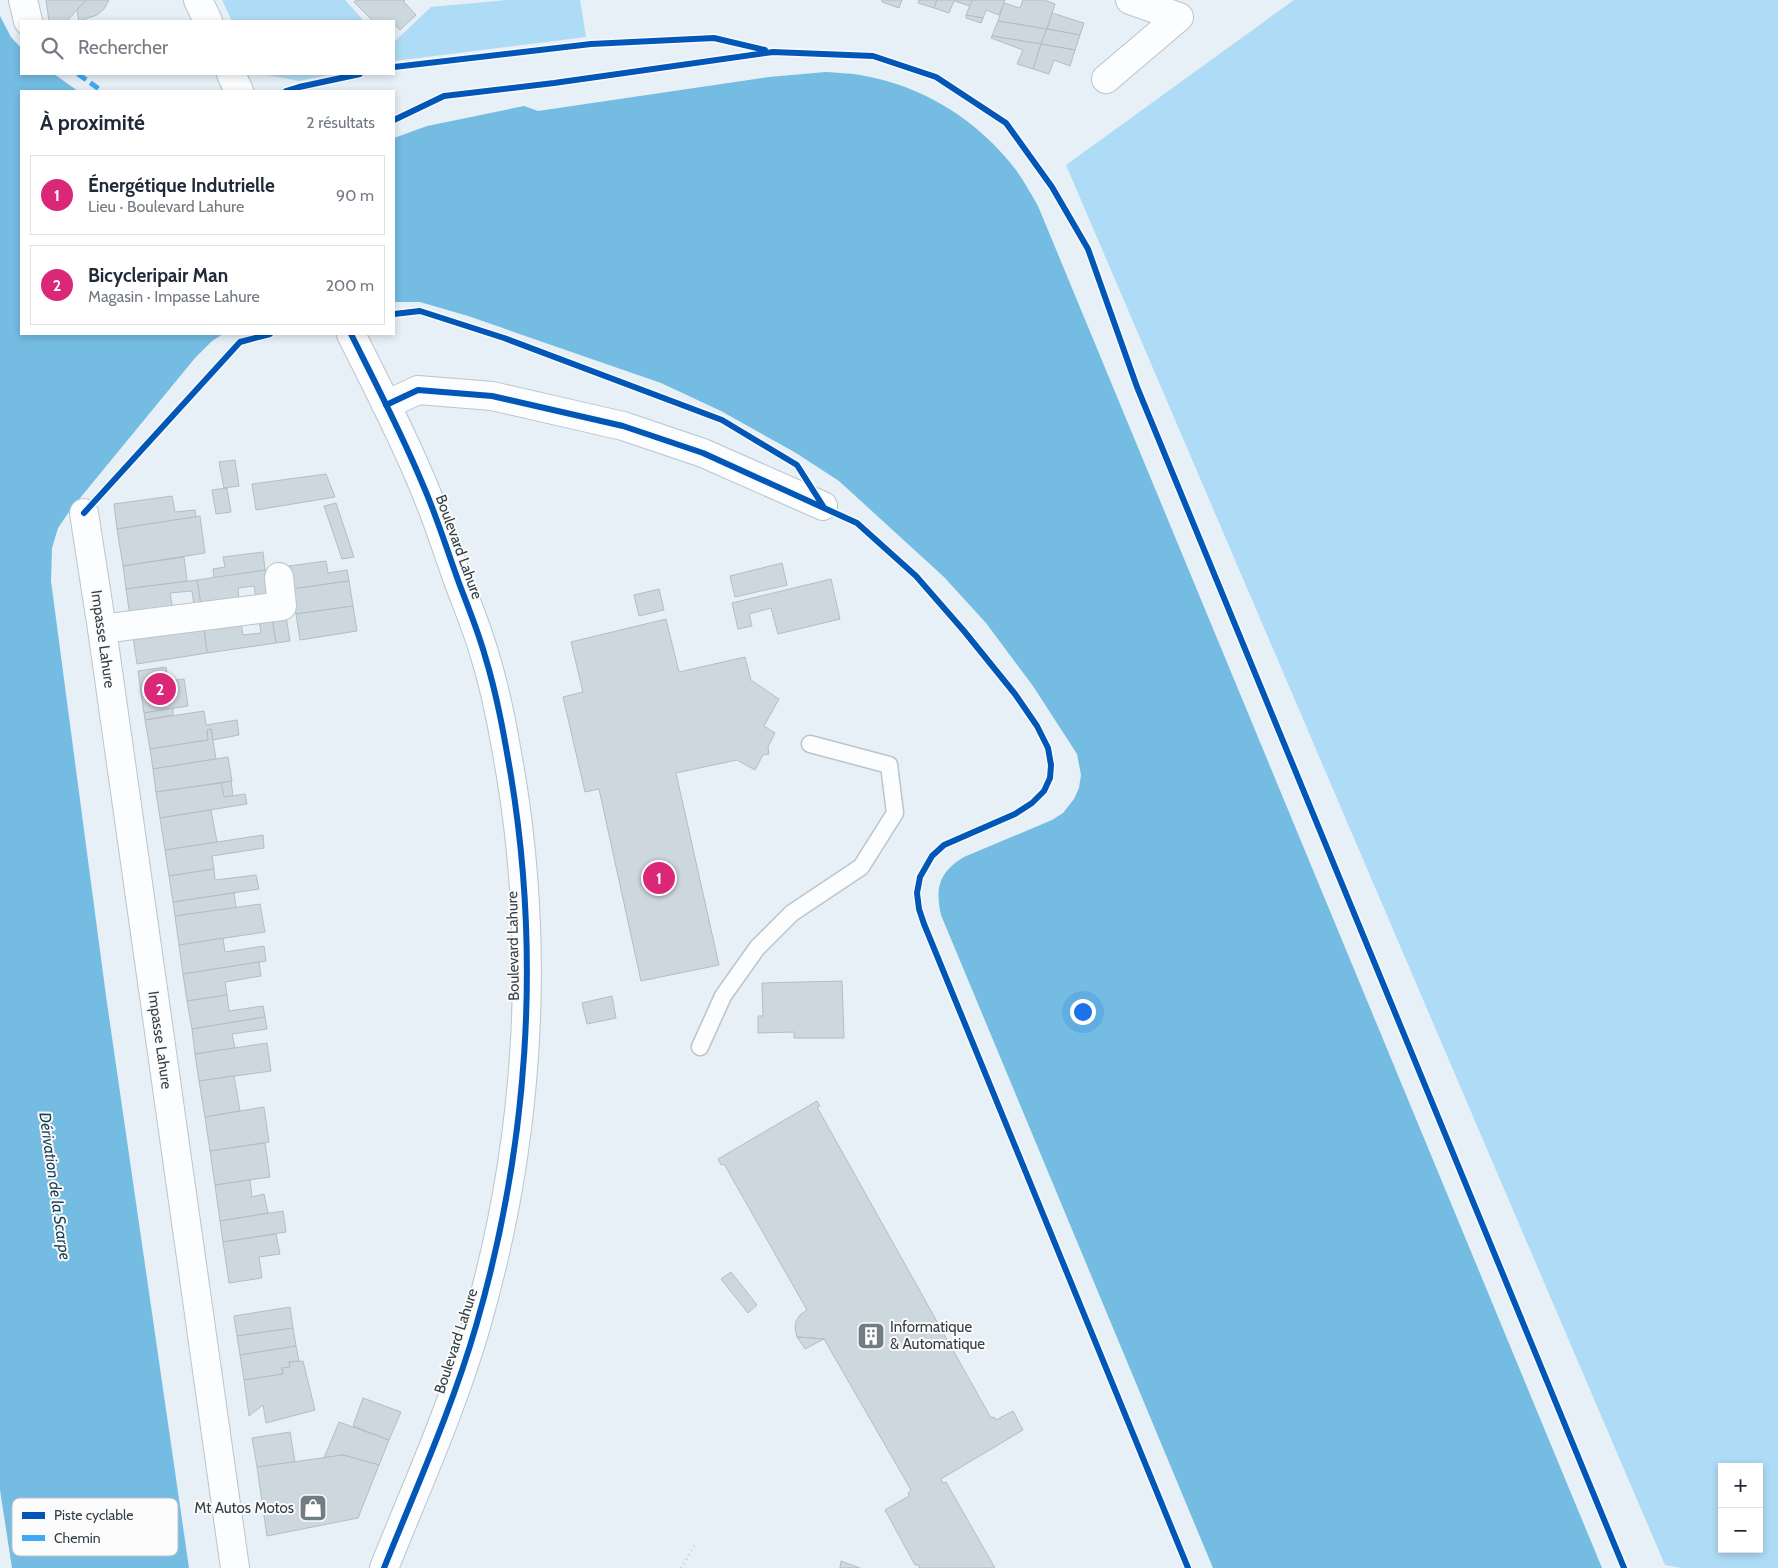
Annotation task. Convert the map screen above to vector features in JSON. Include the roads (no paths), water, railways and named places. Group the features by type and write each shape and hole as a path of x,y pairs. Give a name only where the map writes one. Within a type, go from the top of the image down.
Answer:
{"street":[{"path":"23,0 28,20"},
{"path":"198,0 208,20"},
{"path":"1106,79 1179,17 1130,0"},
{"path":"231,75 239,90"},
{"name":"Boulevard Lahure","path":"351,335 424,488 482,646 494,689 508,756 518,825 525,889 528,968 526,1034 520,1100 499,1236 482,1303 462,1367 384,1568"},
{"path":"386,405 418,390 492,396 623,426 703,453 822,506"},
{"name":"Impasse Lahure","path":"84,512 234,1568"},
{"path":"102,629 282,606 278,577"}],"lane":[{"path":"700,1048 723,996 757,948 792,913 861,867 895,813 889,766 810,744"}],"water":[{"name":"Dérivation de la Scarpe","path":"0,16 11,37 20,47 20,75 55,75 77,90 20,90 20,335 221,335 212,341 195,358 71,509 58,528 52,548 51,581 106,996 189,1568 12,1568 0,1490"},
{"path":"826,72 856,74 883,80 927,96 984,135 1019,174 1038,206 1602,1568 1213,1568 941,915 939,905 939,889 944,875 964,857 1052,820 1063,813 1074,799 1079,788 1081,775 1077,754 1033,686 986,623 944,577 839,481 796,453 721,411 661,383 468,316 420,302 395,302 395,138 427,126 524,106 538,111 769,77"}],"place":[{"name":"Bicycleripair Man","path":"160,689"},
{"name":"Énergétique Indutrielle","path":"659,878"},
{"name":"Informatique & Automatique","path":"871,1336"},
{"name":"Mt Autos Motos","path":"313,1508"}]}
